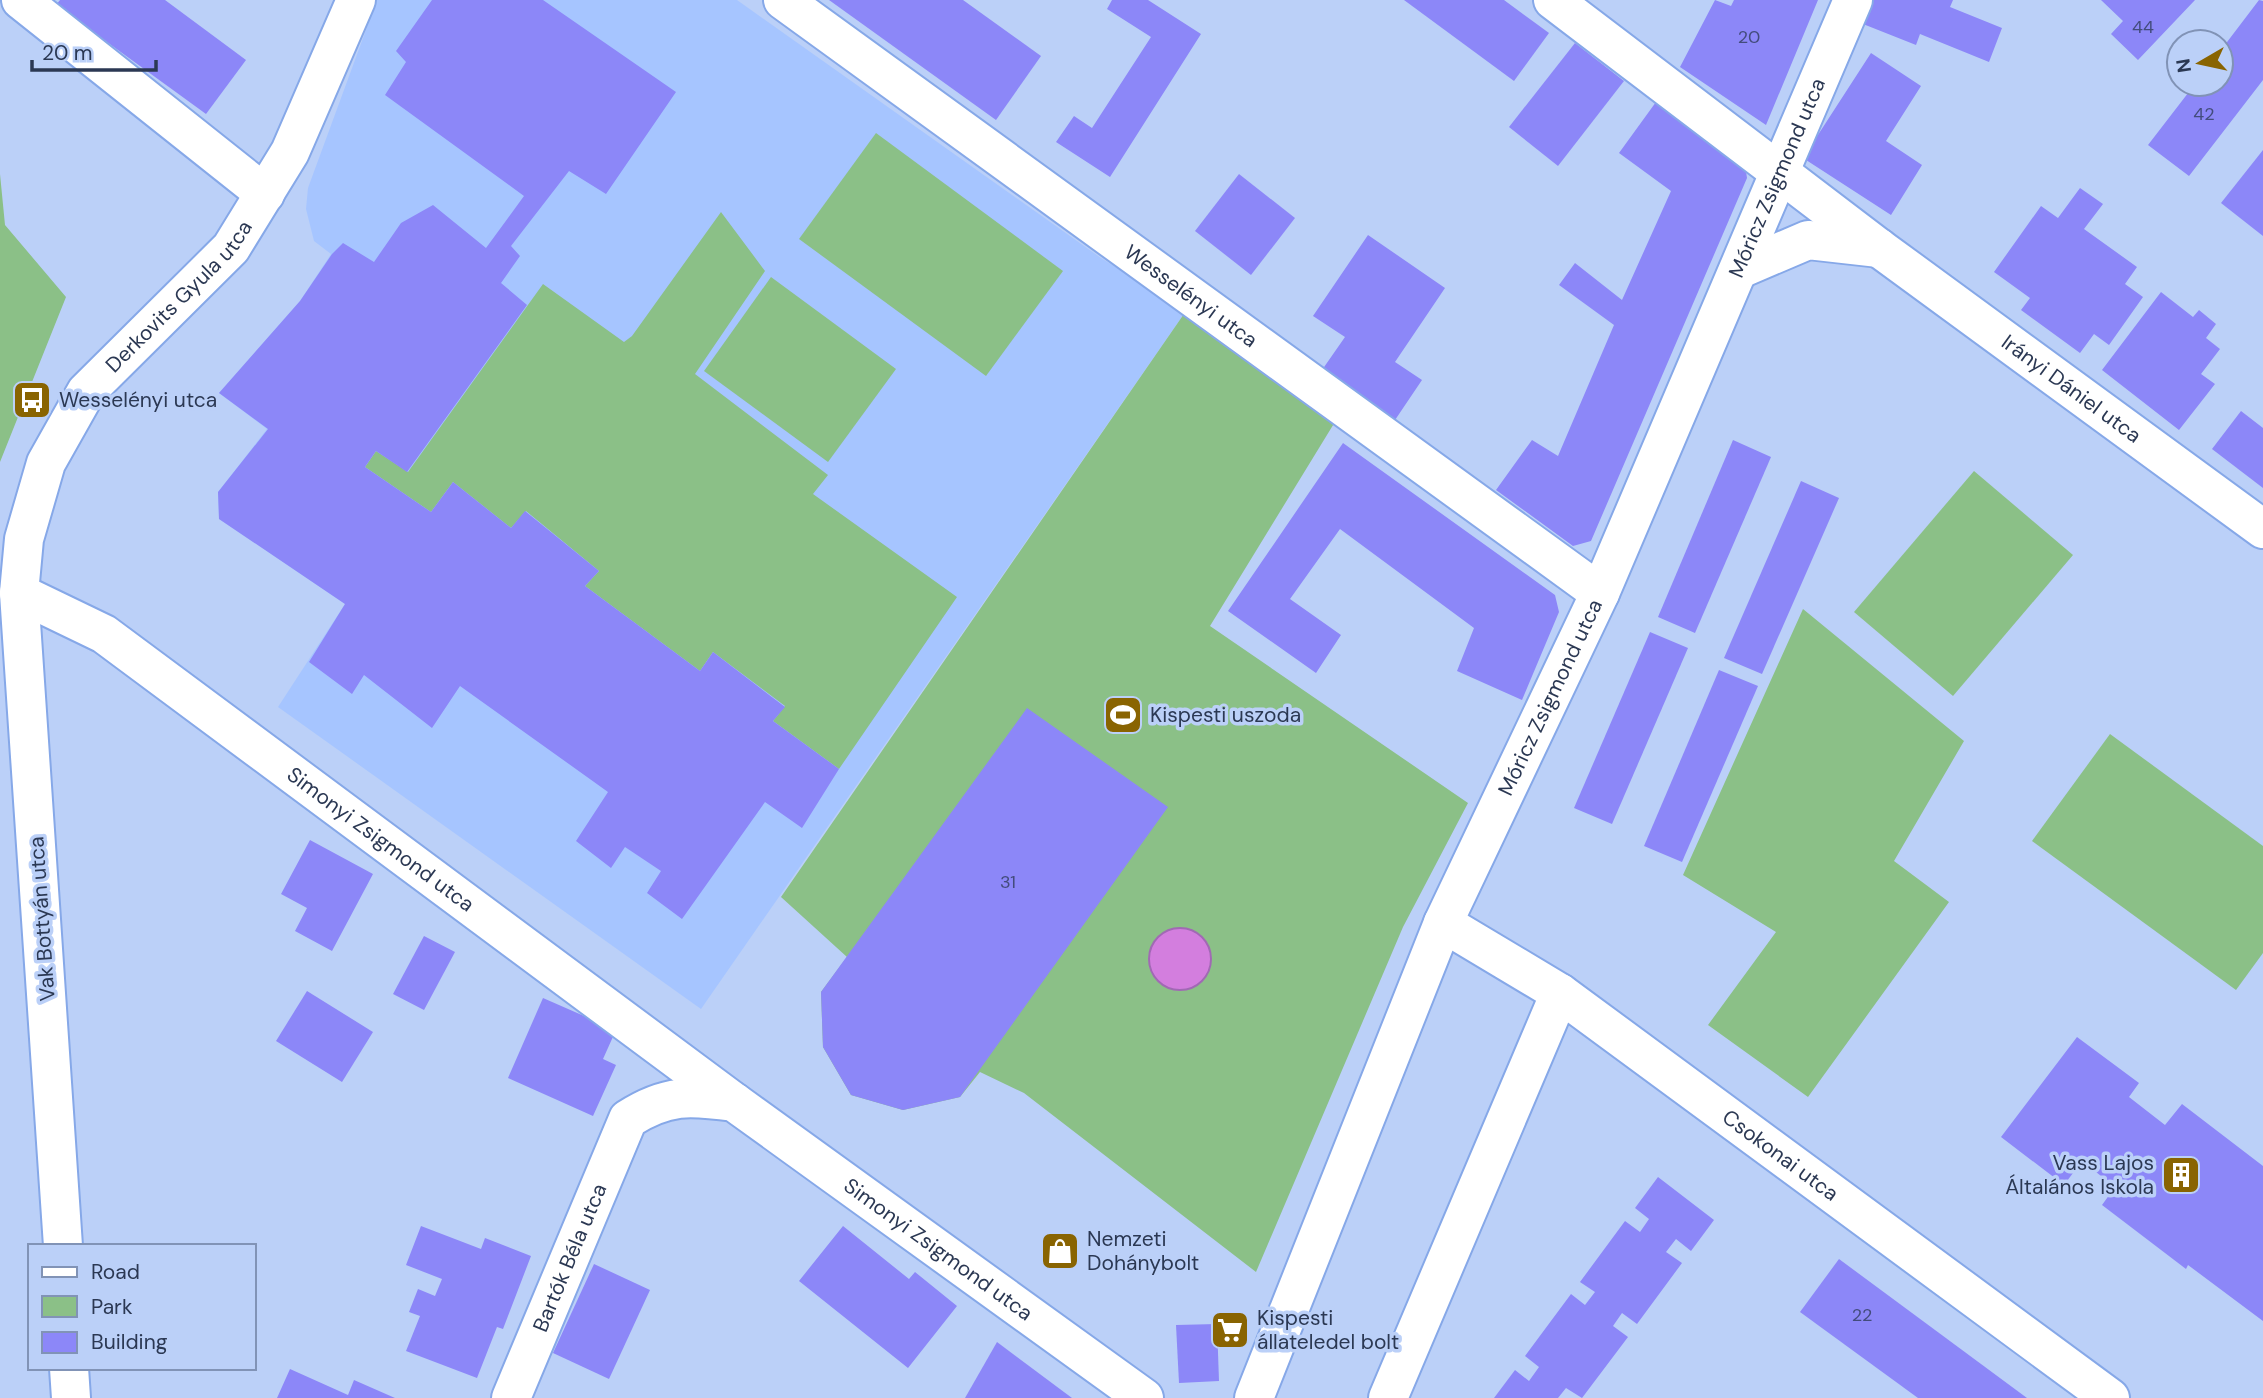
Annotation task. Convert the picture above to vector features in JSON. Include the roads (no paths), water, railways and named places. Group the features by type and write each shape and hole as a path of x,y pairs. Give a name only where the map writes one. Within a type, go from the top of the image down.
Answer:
{"street":[{"path":"20,0 265,194"},
{"name":"Derkovits Gyula utca","path":"19,593 24,539 46,463 86,391 231,248 290,152 356,0"},
{"name":"Wesselényi utca","path":"783,0 1600,593"},
{"name":"Irányi Dániel utca","path":"1553,0 1879,248 2263,529"},
{"name":"Móricz Zsigmond utca","path":"1254,1398 1443,923 1600,593 1853,0"},
{"name":"Irányi Dániel utca","path":"1740,269 1808,240 1879,248"},
{"name":"Simonyi Zsigmond utca","path":"19,593 104,634 734,1102 1144,1398"},
{"name":"Vak Bottyán utca","path":"19,593 63,1244"},
{"name":"Csokonai utca","path":"1443,923 1560,993 2110,1398"},
{"path":"1388,1398 1560,993"},
{"name":"Simonyi Zsigmond utca","path":"628,1119 650,1104 685,1096 734,1102"},
{"name":"Bartók Béla utca","path":"512,1398 628,1119"},
{"path":"69,1370 71,1398"}],"place":[{"name":"Wesselényi utca","path":"32,400"},
{"name":"Kispesti uszoda","path":"1123,715"},
{"name":"Vass Lajos Általános Iskola","path":"2181,1175"},
{"name":"Nemzeti Dohánybolt","path":"1060,1251"},
{"name":"Kispesti állateledel bolt","path":"1230,1330"}]}
